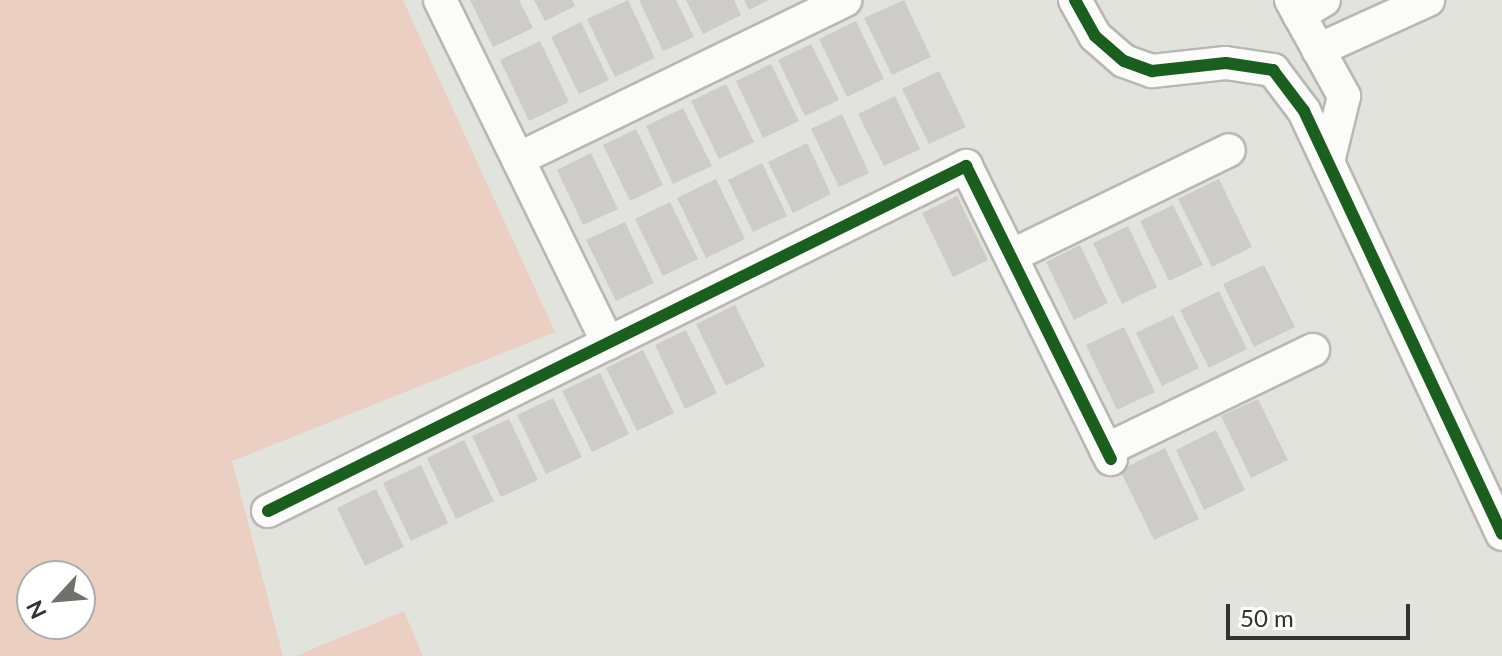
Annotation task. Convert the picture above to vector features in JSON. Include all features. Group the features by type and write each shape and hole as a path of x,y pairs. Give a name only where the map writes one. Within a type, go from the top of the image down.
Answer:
{"street":[{"path":"440,0 608,343"},
{"path":"518,159 845,0"},
{"path":"1075,0 1095,36 1124,61 1152,71 1226,63 1273,70 1304,111 1502,534"},
{"path":"1318,50 1428,0"},
{"path":"1305,5 1318,50 1344,96 1328,162"},
{"path":"1011,256 1229,150"},
{"path":"268,511 966,166 1108,455 1313,350"}],"shaded area":[{"path":"0,0 403,0 555,332 232,461 283,656 0,656"},
{"path":"404,611 423,656 296,656"}],"building":[{"path":"470,0 519,0 533,28 493,47"},
{"path":"534,0 572,0 575,6 545,21"},
{"path":"628,0 655,58 615,77 587,19"},
{"path":"639,0 676,0 694,37 663,51"},
{"path":"686,0 734,0 741,15 703,34"},
{"path":"744,0 769,0 749,10"},
{"path":"904,0 931,57 892,75 864,18"},
{"path":"856,21 884,79 847,97 819,39"},
{"path":"581,22 609,80 579,94 551,37"},
{"path":"540,41 569,102 529,121 500,60"},
{"path":"811,44 839,100 805,116 778,60"},
{"path":"771,64 799,121 763,138 736,81"},
{"path":"939,71 966,127 929,144 902,89"},
{"path":"726,84 754,142 719,159 691,101"},
{"path":"895,96 920,149 884,166 858,114"},
{"path":"683,108 712,166 673,184 646,126"},
{"path":"842,114 869,173 839,187 811,129"},
{"path":"636,129 663,185 630,201 603,145"},
{"path":"807,143 831,194 793,213 768,162"},
{"path":"591,153 618,209 583,225 557,170"},
{"path":"762,163 787,216 753,232 728,180"},
{"path":"716,179 745,239 706,258 677,198"},
{"path":"1219,179 1252,247 1212,267 1178,199"},
{"path":"957,196 988,260 953,277 922,213"},
{"path":"670,202 698,259 663,276 635,219"},
{"path":"1173,205 1203,265 1169,281 1140,221"},
{"path":"625,222 654,283 616,301 586,240"},
{"path":"1128,226 1157,287 1122,304 1093,243"},
{"path":"1080,245 1108,303 1074,320 1046,262"},
{"path":"1264,265 1295,327 1254,347 1223,284"},
{"path":"1219,291 1247,349 1209,368 1180,310"},
{"path":"735,305 765,366 726,386 696,324"},
{"path":"1173,315 1199,368 1162,386 1136,333"},
{"path":"1124,327 1155,392 1117,410 1086,345"},
{"path":"686,330 717,393 685,409 655,345"},
{"path":"643,350 674,413 637,431 606,368"},
{"path":"600,373 629,434 592,452 562,391"},
{"path":"553,398 582,457 546,474 517,415"},
{"path":"1258,399 1288,460 1251,478 1221,416"},
{"path":"509,419 538,480 501,497 472,436"},
{"path":"1216,430 1245,490 1204,510 1176,450"},
{"path":"464,440 494,501 456,519 427,458"},
{"path":"1165,448 1199,519 1154,540 1120,470"},
{"path":"421,465 448,523 411,541 383,483"},
{"path":"376,489 404,547 365,566 337,508"}],"cycle path":[{"path":"1075,0 1095,36 1124,61 1152,71 1226,63 1273,70 1304,111 1502,534"},
{"path":"268,511 966,166 1111,459"}]}
